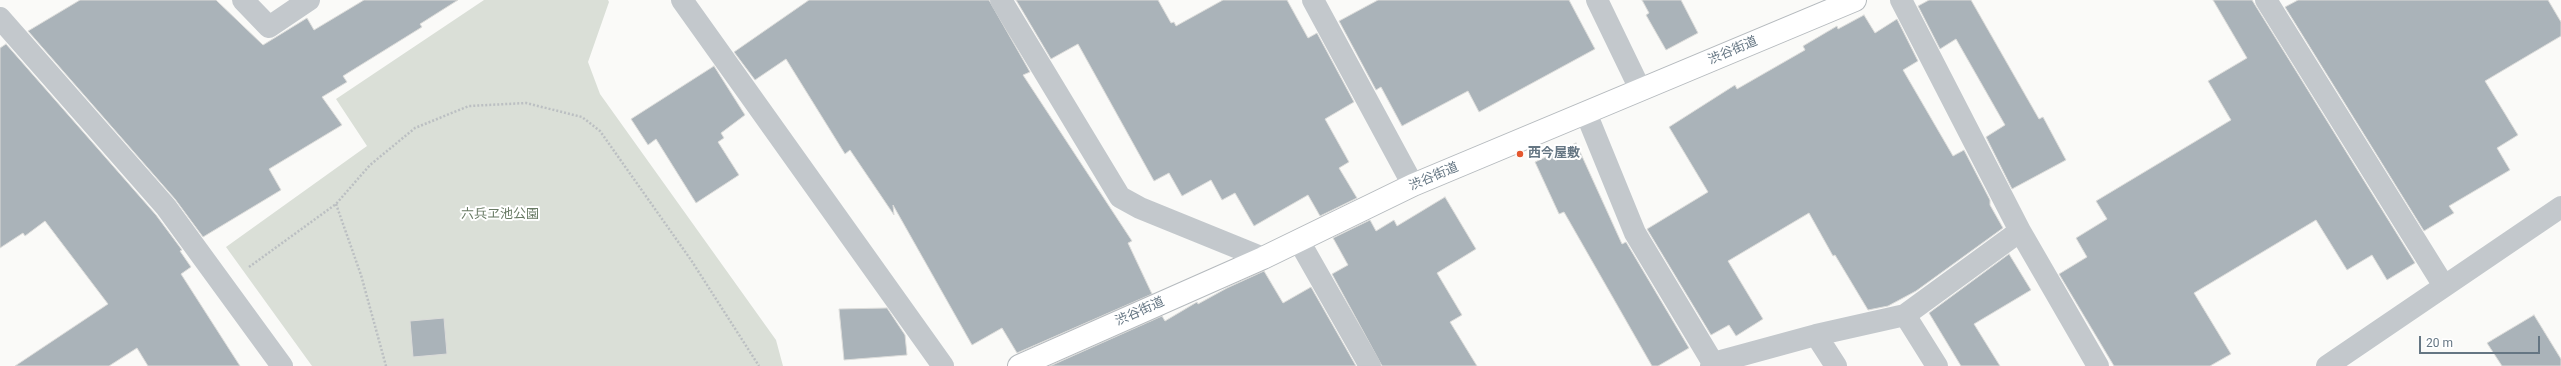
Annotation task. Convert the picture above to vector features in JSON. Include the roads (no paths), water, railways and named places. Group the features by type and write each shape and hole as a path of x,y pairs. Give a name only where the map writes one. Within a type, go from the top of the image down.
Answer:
{"main road":[{"name":"渋谷街道","path":"1019,366 1299,242 1413,186 1855,0"}],"street":[{"path":"243,0 269,27 309,0"},
{"path":"682,0 943,366"},
{"path":"1001,0 1120,197 1140,208 1263,258"},
{"path":"1313,0 1413,186"},
{"path":"1597,0 1640,90"},
{"path":"1901,0 2020,231 2098,366"},
{"path":"2266,0 2444,286"},
{"path":"0,18 166,207 282,366"},
{"path":"1586,114 1635,233 1712,364 1816,334 1905,315 2020,231"},
{"path":"2327,366 2561,207"},
{"path":"1299,242 1370,366"},
{"path":"1905,315 1937,366"},
{"path":"1816,334 1836,366"}],"place":[{"name":"西今屋敷","path":"1520,154"}],"park label":[{"name":"六兵ヱ池公園","path":"500,215"}]}
